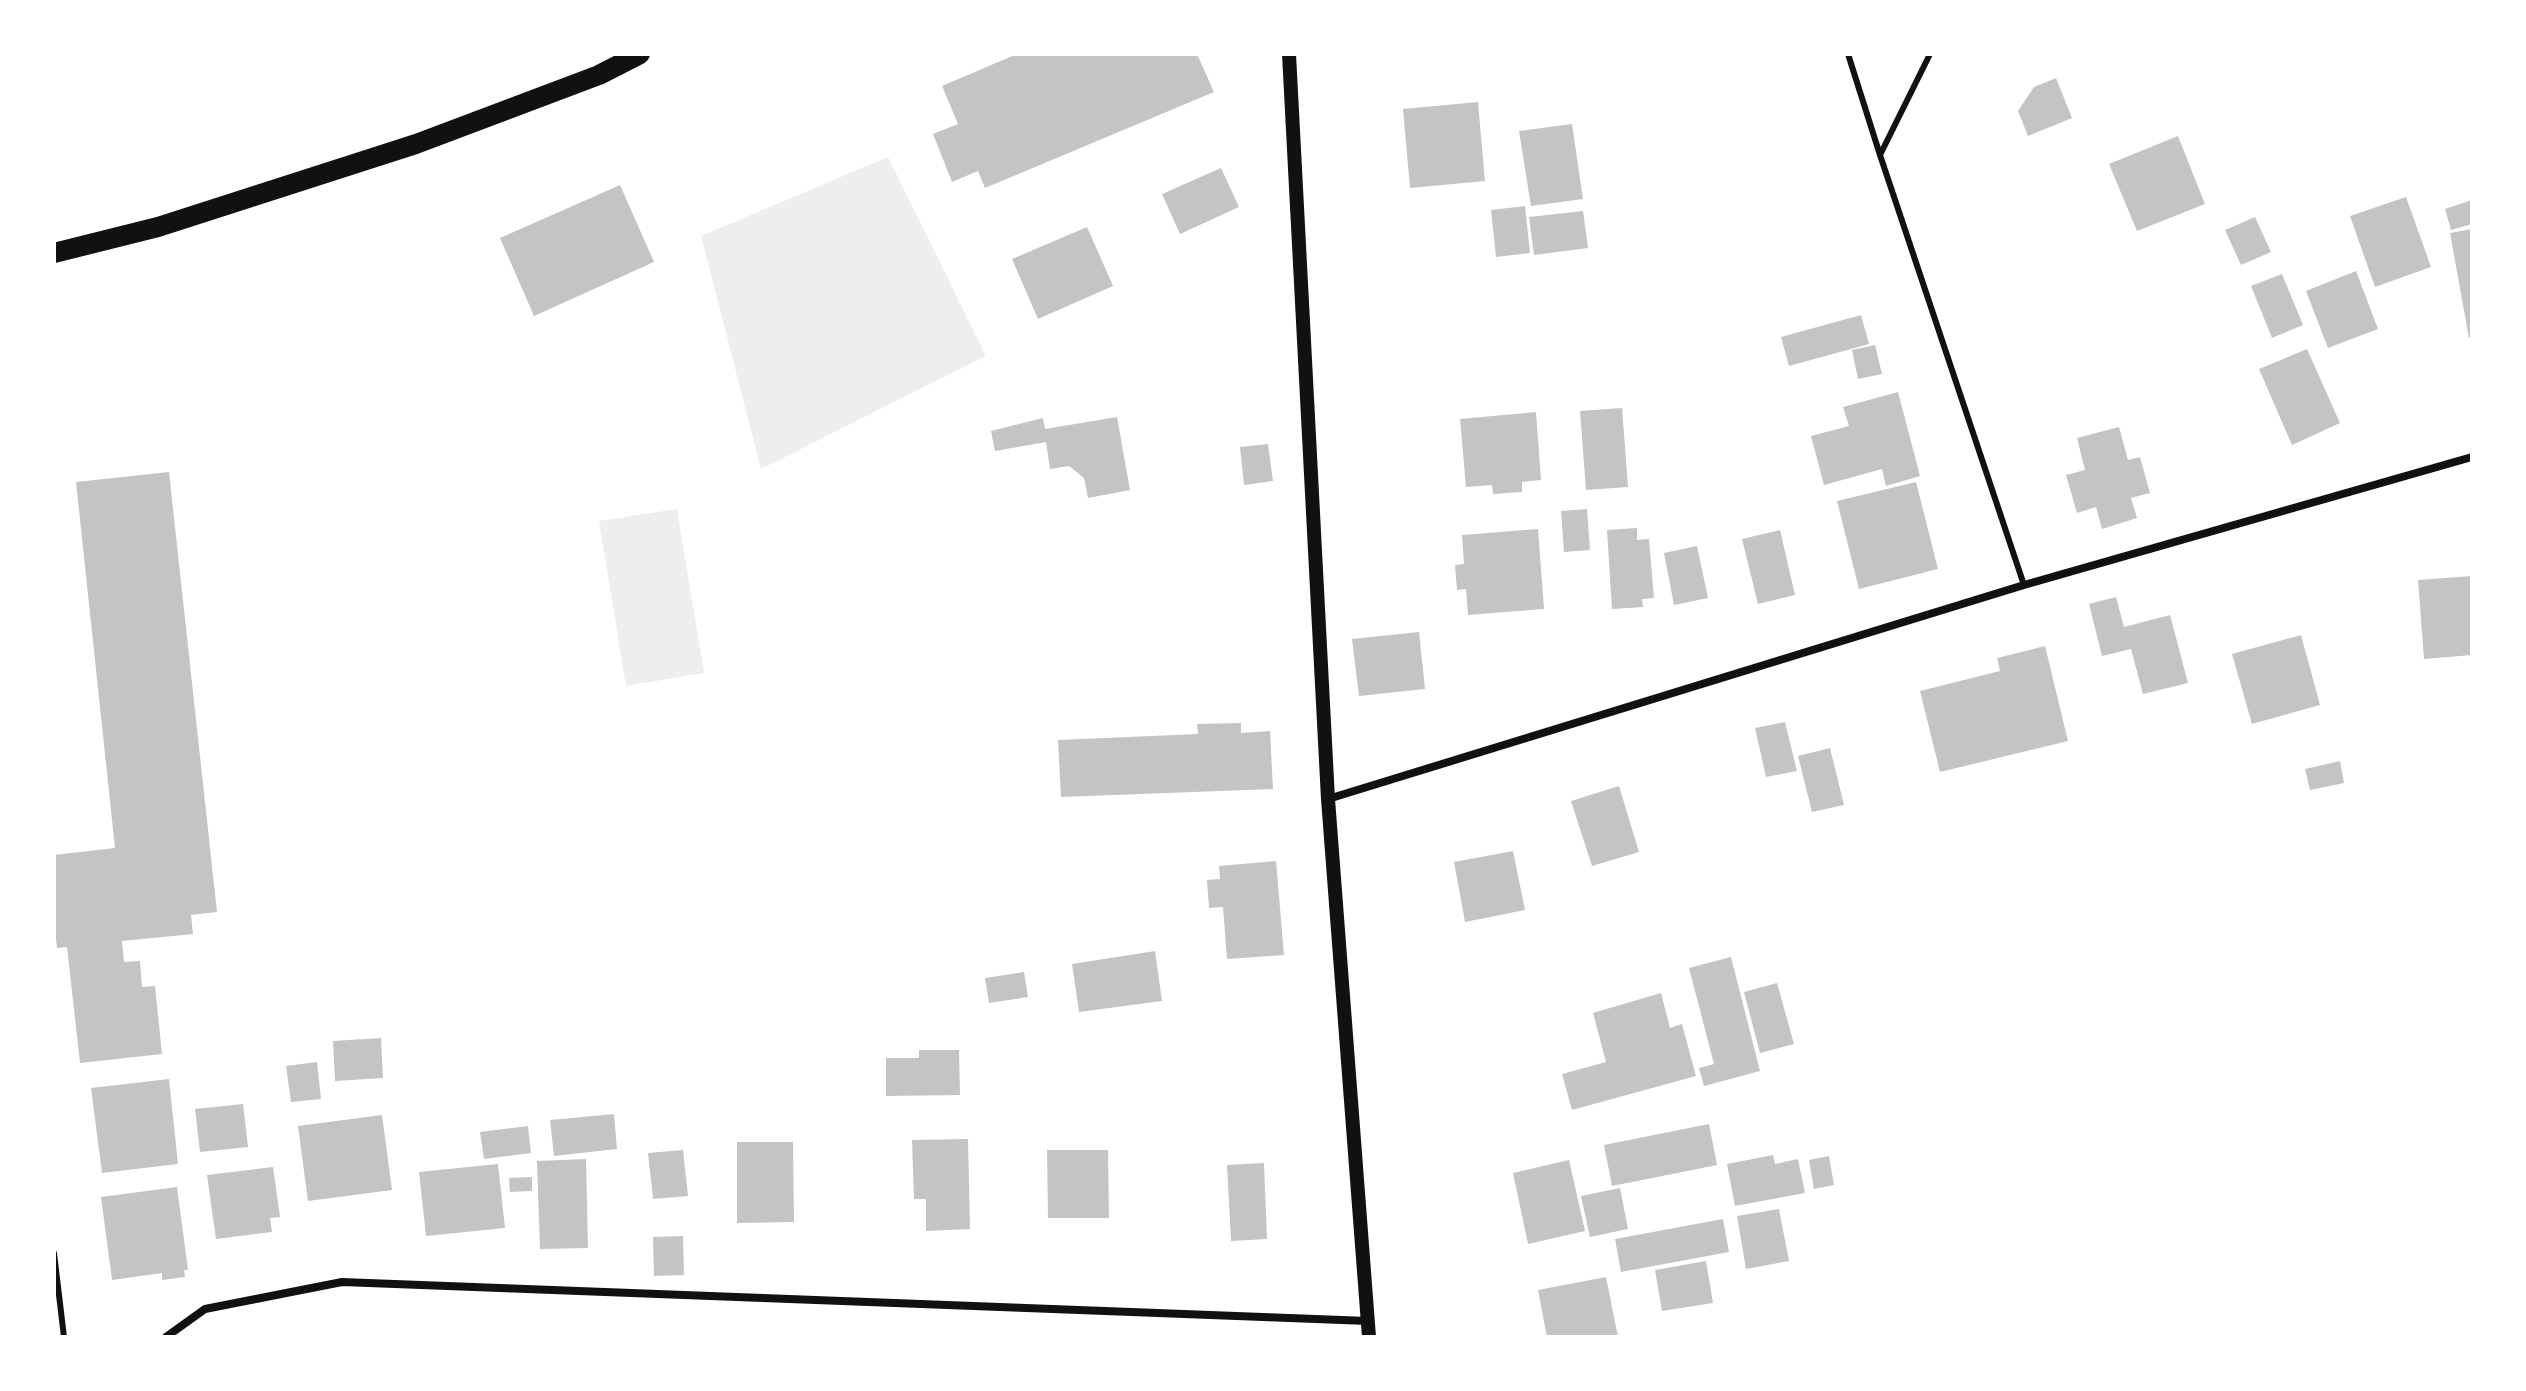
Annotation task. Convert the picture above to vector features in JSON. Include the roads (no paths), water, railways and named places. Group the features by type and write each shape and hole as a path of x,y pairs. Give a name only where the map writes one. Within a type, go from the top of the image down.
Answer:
{"main road":[{"path":"54,253 158,227 416,144 599,75 640,54"}],"street":[{"path":"1289,54 1328,799 1369,1337"},
{"path":"1328,799 2024,585 2472,457"},
{"path":"166,1337 205,1309 342,1282 1368,1321"}],"lane":[{"path":"1848,54 2024,585"},
{"path":"1880,155 1930,54"},
{"path":"54,1253 64,1337"}]}
